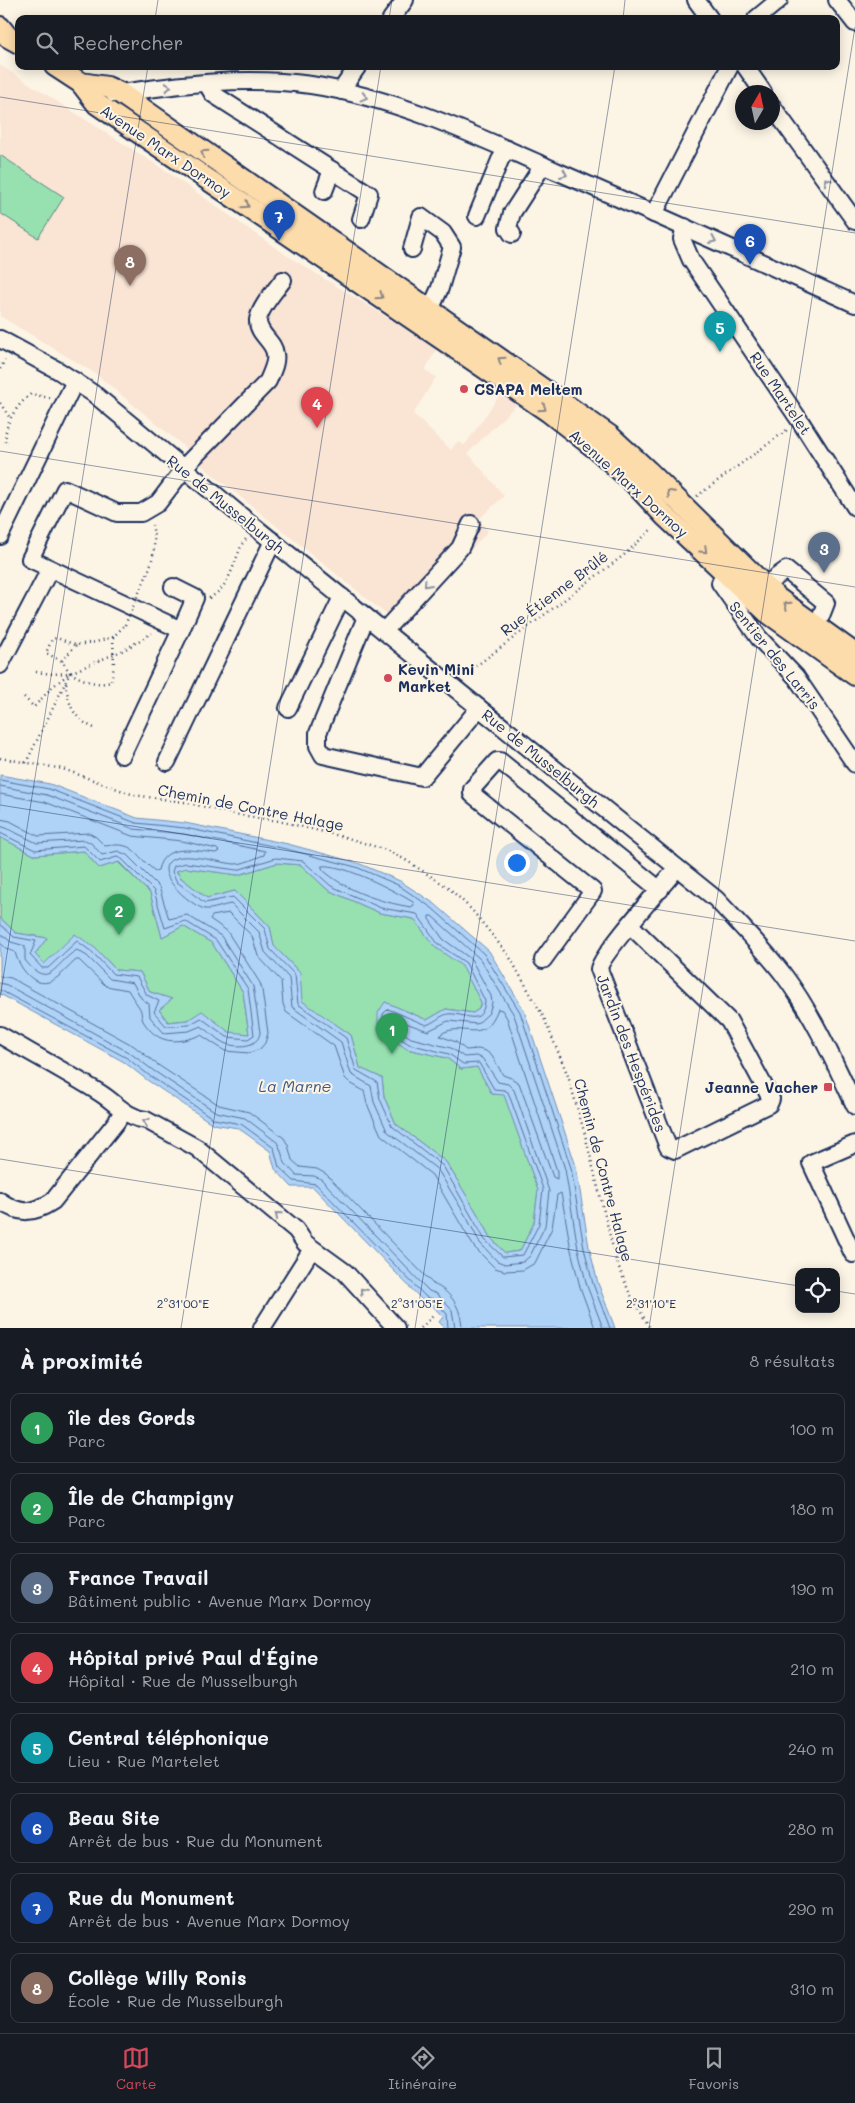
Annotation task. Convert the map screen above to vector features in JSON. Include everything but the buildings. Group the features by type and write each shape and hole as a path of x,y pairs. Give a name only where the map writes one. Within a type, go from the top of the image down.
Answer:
{"main road":[{"path":"62,70 81,82"},
{"name":"Avenue Marx Dormoy","path":"81,82 107,87 120,93 610,436 776,598 855,654"},
{"name":"Avenue Marx Dormoy","path":"81,82 97,104 549,412 606,458 767,612 855,675"}],"street":[{"path":"394,15 405,0"},
{"path":"696,0 707,15"},
{"path":"761,15 779,0"},
{"path":"342,91 355,70"},
{"path":"654,214 728,70"},
{"path":"748,70 758,85"},
{"path":"120,93 255,80 310,85 342,91 412,110 685,227 855,304"},
{"path":"206,84 213,94 369,194 360,219"},
{"path":"780,117 855,221"},
{"path":"477,216 506,149"},
{"path":"512,234 508,228 512,213 543,165"},
{"path":"324,191 332,170"},
{"path":"412,249 421,217 443,233 452,247 440,288 430,310"},
{"name":"Rue Martelet","path":"685,227 682,239 691,260 800,421 855,507"},
{"path":"181,630 30,559 65,489 117,513 141,513 158,503 183,469 268,381 276,356 272,344 258,324 258,319 283,280"},
{"name":"Rue de Musselburgh","path":"0,339 75,381 94,394 255,528 716,899 783,975 808,1012 855,1106"},
{"path":"0,536 75,381"},
{"path":"384,631 460,548 471,524"},
{"path":"167,762 273,541"},
{"path":"0,665 50,568"},
{"name":"Sentier des Larris","path":"725,570 720,583 727,595 758,638 796,677 855,764"},
{"path":"764,586 786,570 826,602 817,626"},
{"path":"122,755 195,598 173,587"},
{"path":"288,708 342,598"},
{"path":"366,617 318,733 318,746 323,755 422,777 479,708"},
{"path":"506,766 524,745"},
{"path":"543,960 593,891 472,794 472,789 494,763 500,761 660,890"},
{"name":"Jardin des Hespérides","path":"630,925 729,1021 771,1099 769,1104 675,1150 668,1147 599,969 601,961 630,925 660,890 677,868"},
{"path":"0,1035 102,1094 123,1111 137,1119 146,1120 197,1148 296,1230 304,1243 345,1272 396,1328"},
{"path":"0,1201 12,1210 29,1212 42,1208 53,1201 123,1111"},
{"path":"853,1254 811,1163 855,1144"},
{"path":"262,1328 312,1249"}],"path":[{"path":"0,370 8,354"},
{"path":"6,442 4,436 10,418 30,394 53,399 63,404"},
{"path":"0,403 10,418"},
{"path":"690,502 788,429"},
{"path":"113,637 114,666 111,682 102,684 87,682 70,673 62,661 46,653 52,639 57,638 76,645 113,637 125,624 152,563 155,546 148,509"},
{"name":"Rue Étienne Brûlé","path":"459,679 624,556 660,521"},
{"path":"195,598 207,598 215,595 224,586 242,544 255,528"},
{"path":"24,697 34,707 52,687 70,673 142,640 165,623"},
{"path":"62,661 76,645"},
{"path":"36,672 70,673"},
{"path":"26,763 70,673"},
{"path":"66,682 70,707 76,715 94,728"},
{"name":"Chemin de Contre Halage","path":"0,758 63,769 134,795 184,802 234,814 279,821 348,838 386,850 404,859 449,888 472,910 509,956 544,1018 568,1076 584,1131 616,1260 629,1292 650,1328"},
{"path":"421,1328 433,1316"}],"shaded area":[{"path":"0,65 163,169 286,255 437,348 425,370 436,377 413,414 451,450 457,442 465,445 501,393 517,404 468,453 504,496 479,519 488,531 402,627 187,454 187,449 96,374 0,316"}],"green space":[{"path":"0,155 64,197 38,238 0,213"},
{"path":"0,837 34,855 84,851 99,868 118,862 150,893 162,937 183,926 212,943 243,992 249,1034 229,1033 202,1012 188,1020 168,1022 159,1010 171,999 150,992 140,972 116,970 95,948 44,964 35,954 47,938 16,933 0,918"},
{"path":"277,863 301,865 328,890 380,913 414,919 435,947 462,965 481,1002 479,1009 473,1013 446,1009 427,1020 385,1002 407,1049 447,1058 461,1069 477,1067 492,1094 504,1094 538,1190 534,1223 520,1251 505,1253 489,1236 446,1162 396,1124 384,1097 382,1078 360,1068 351,1035 301,1001 300,973 274,946 270,927 235,891 207,898 181,878 176,870 186,868 238,875"}],"water":[{"name":"La Marne","path":"0,775 50,784 137,818 185,823 288,844 358,863 400,881 435,904 489,951 524,1010 576,1166 589,1247 598,1283 615,1328 445,1328 439,1322 443,1317 430,1303 427,1305 313,1187 292,1187 275,1169 270,1151 238,1128 213,1124 147,1080 124,1062 0,994 0,918 16,933 47,938 35,954 44,964 75,934 95,948 116,970 140,972 150,992 172,999 159,1010 168,1022 188,1020 202,1011 229,1032 249,1034 243,992 212,943 183,926 162,937 150,893 119,862 99,868 84,851 34,855 0,837","holes":["277,863 301,865 328,890 380,913 414,919 435,947 462,966 481,1002 479,1009 473,1013 446,1009 427,1020 385,1002 378,1013 378,1030 407,1049 447,1058 461,1069 477,1067 492,1094 504,1095 538,1190 534,1223 520,1251 505,1253 489,1236 446,1162 396,1124 384,1097 382,1078 360,1068 351,1035 302,1001 300,973 274,946 270,927 235,891 207,898 181,878 176,871 186,868 238,875"]}],"place":[{"name":"Rue du Monument","path":"279,241"},
{"name":"Beau Site","path":"750,265"},
{"name":"Collège Willy Ronis","path":"130,286"},
{"name":"Central téléphonique","path":"720,352"},
{"name":"CSAPA Meltem","path":"464,389"},
{"name":"Hôpital privé Paul d'Égine","path":"317,428"},
{"name":"France Travail","path":"824,573"},
{"name":"Kevin Mini Market","path":"388,678"},
{"name":"Île de Champigny","path":"119,935"},
{"name":"île des Gords","path":"392,1054"},
{"name":"Jeanne Vacher","path":"828,1087"}]}
